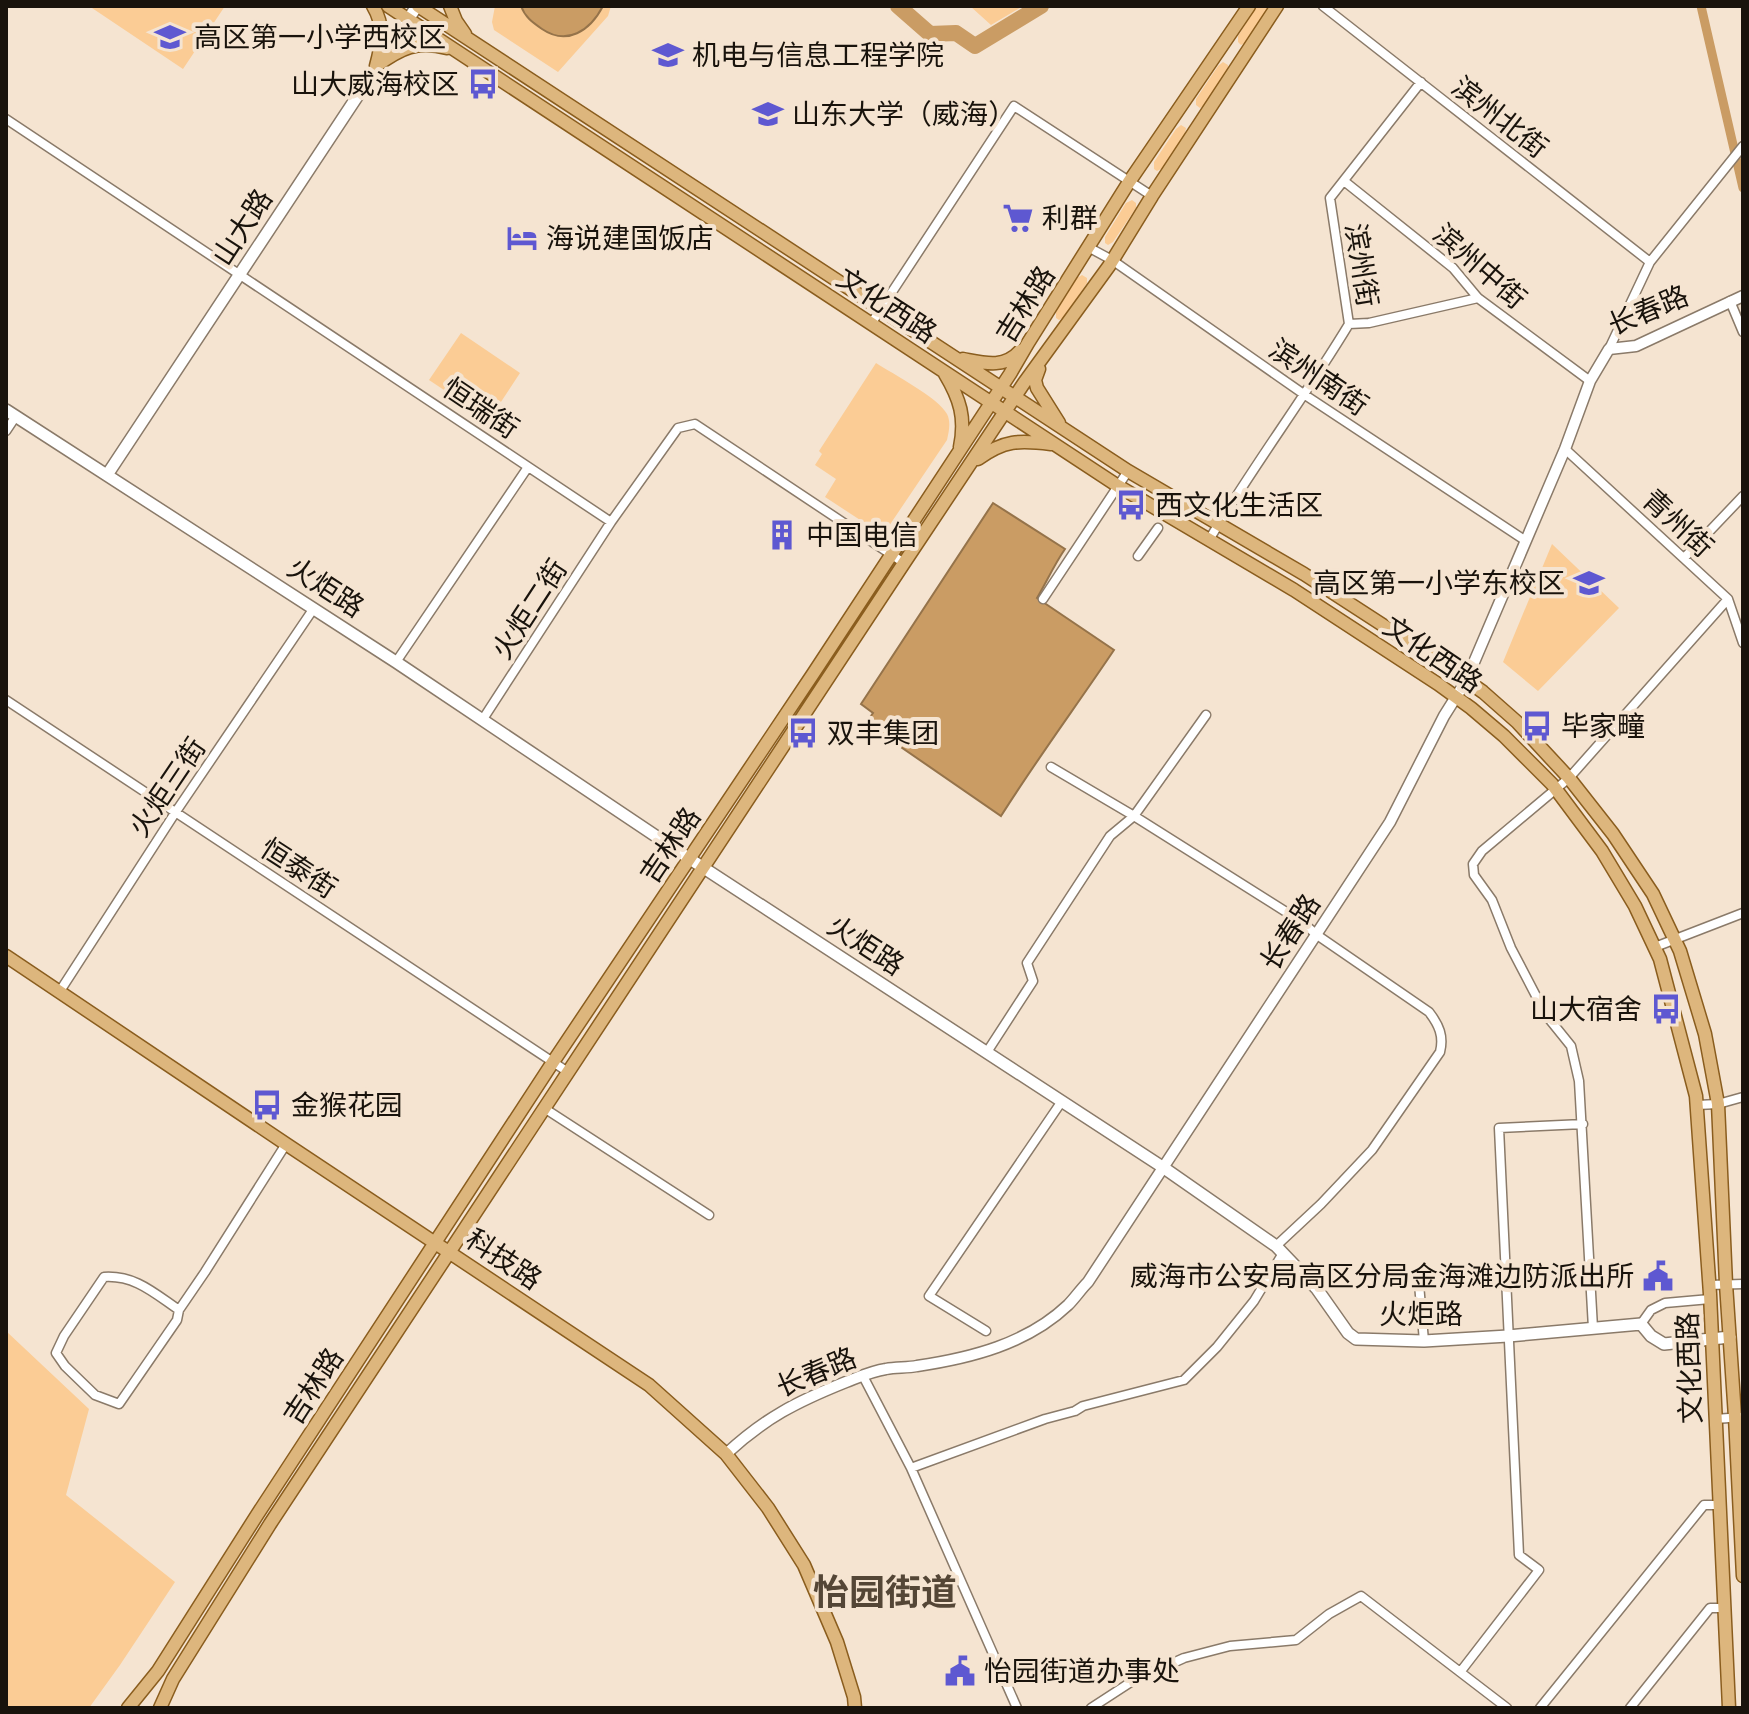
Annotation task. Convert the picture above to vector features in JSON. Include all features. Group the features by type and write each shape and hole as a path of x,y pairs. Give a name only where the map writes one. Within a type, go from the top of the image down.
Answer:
{"main road":[{"path":"373,6 381,25 382,41 376,66"},
{"name":"文化西路","path":"388,6 1118,486 1294,590 1456,697 1504,736 1556,789 1602,851 1655,947 1697,1105 1710,1299 1729,1708"},
{"name":"山大路","path":"107,475 417,6"},
{"name":"文化西路","path":"417,6 1128,471 1304,574 1483,692 1517,722 1569,778 1613,834 1653,894 1680,951 1705,1034 1718,1104 1726,1284 1739,1417 1743,1576"},
{"path":"450,6 469,40"},
{"name":"吉林路","path":"128,1708 158,1671 553,1062 960,451 1129,182 1249,6"},
{"name":"吉林路","path":"160,1708 173,1679 270,1524 904,563 1015,397 1112,260 1277,6"},
{"path":"376,66 400,50 417,45 435,45 463,55"},
{"path":"954,357 999,364 1014,358 1028,343"},
{"path":"1044,357 1035,380 1037,388 1063,429"},
{"path":"943,371 957,395 962,412 960,451"},
{"name":"火炬路","path":"11,413 314,608 690,859 1164,1168 1279,1249 1317,1289 1348,1333 1356,1339 1424,1341 1641,1324"},
{"path":"972,463 994,448 1008,443 1055,445"},
{"name":"科技路","path":"6,956 649,1385 726,1454 768,1508 804,1565 837,1642 855,1708"},
{"path":"1641,1324 1651,1336 1664,1344 1730,1337"}],"street":[{"name":"滨州北街","path":"1323,6 1650,262"},
{"name":"滨州街","path":"1209,540 1349,324 1330,198 1421,82"},
{"path":"871,324 1014,106 1152,196"},
{"name":"恒瑞街","path":"6,119 611,522"},
{"path":"1609,349 1650,262 1743,146"},
{"name":"滨州中街","path":"1344,181 1453,268 1478,298 1590,381"},
{"name":"滨州南街","path":"1088,247 1112,260 1305,395 1526,541"},
{"name":"长春路","path":"726,1454 751,1431 810,1396 886,1369 914,1367 986,1352 1021,1337 1067,1305 1088,1282 1390,822 1466,681 1565,449 1590,381 1609,349 1636,346 1743,296"},
{"path":"1349,324 1369,323 1478,298"},
{"path":"1730,301 1743,332"},
{"path":"6,431 11,413"},
{"path":"611,522 678,428 695,424 904,563"},
{"name":"青州街","path":"1565,449 1728,599 1743,643"},
{"path":"396,662 528,467"},
{"path":"1043,599 1128,471"},
{"path":"1684,558 1743,496"},
{"name":"火炬二街","path":"483,719 611,522"},
{"path":"1138,556 1158,528"},
{"path":"1593,1328 1583,1124 1579,1081 1571,1046 1546,1015 1511,948 1492,900 1474,875 1473,864 1482,851 1569,778 1728,599"},
{"name":"火炬三街","path":"60,991 175,813 314,608"},
{"name":"恒泰街","path":"6,700 568,1072"},
{"path":"987,1052 1033,981 1027,963 1110,836 1134,816 1206,715"},
{"path":"911,1468 1083,1406 1184,1380 1217,1347 1254,1301 1279,1249 1372,1150 1440,1052 1442,1042 1439,1024 1429,1012 1302,922 1051,767"},
{"path":"1655,947 1743,913"},
{"path":"1697,1105 1718,1104 1743,1097"},
{"path":"986,1331 929,1296 1062,1101"},
{"path":"544,1108 709,1215"},
{"path":"1461,1671 1539,1570 1519,1555 1499,1128 1583,1124"},
{"path":"179,1310 138,1282 119,1276 104,1277 56,1353 95,1395 119,1404 177,1320 179,1310 286,1144"},
{"path":"1419,1284 1424,1341"},
{"path":"1709,1285 1743,1284"},
{"path":"1641,1324 1651,1310 1665,1303 1710,1299"},
{"path":"863,1376 911,1468 1017,1708"},
{"path":"1715,1419 1739,1417"},
{"path":"1540,1708 1704,1505 1719,1505"},
{"path":"1091,1708 1131,1682 1184,1658 1230,1646 1296,1640 1329,1614 1361,1596 1507,1708"},
{"path":"1630,1708 1710,1608 1724,1608"}],"shaded area":[{"name":"高区第一小学西校区","path":"89,6 225,6 183,69"},
{"path":"495,6 611,6 608,16 558,72 494,30"},
{"path":"521,6 603,6 585,29 569,36 560,36 535,24"},
{"path":"970,6 1023,6 991,25"},
{"path":"1257,6 1269,6 1247,42 1241,45 1238,36"},
{"path":"1223,62 1228,65 1228,71 1200,108 1196,105 1196,99"},
{"path":"1181,125 1186,128 1185,134 1163,168 1157,171 1154,162"},
{"path":"1132,200 1136,208 1108,245 1105,237 1126,203"},
{"path":"1082,275 1087,278 1087,283 1059,320 1056,312"},
{"path":"461,333 520,373 489,420 429,380"},
{"path":"876,363 935,401 947,414 949,423 947,440 889,526 880,533 825,497 836,479 815,465 822,454 819,451"},
{"path":"993,503 1065,549 1037,598 1114,650 1001,816 866,723 873,713 861,704"},
{"path":"1552,544 1619,608 1538,691 1503,662"},
{"path":"6,1331 89,1409 66,1495 175,1582 89,1708 6,1708"}],"waterway":[{"path":"898,6 930,34 956,33 975,46 1041,6"},
{"path":"1701,6 1743,188"}],"place":[{"name":"高区第一小学西校区","path":"170,37"},
{"name":"机电与信息工程学院","path":"668,55"},
{"name":"山大威海校区","path":"483,84"},
{"name":"山东大学（威海）","path":"768,114"},
{"name":"利群","path":"1018,218"},
{"name":"海说建国饭店","path":"522,238"},
{"name":"西文化生活区","path":"1131,505"},
{"name":"中国电信","path":"782,535"},
{"name":"高区第一小学东校区","path":"1589,583"},
{"name":"毕家疃","path":"1537,726"},
{"name":"双丰集团","path":"803,733"},
{"name":"山大宿舍","path":"1666,1009"},
{"name":"金猴花园","path":"267,1105"},
{"name":"威海市公安局高区分局金海滩边防派出所","path":"1658,1276"},
{"name":"怡园街道办事处","path":"960,1671"}],"district":[{"name":"怡园街道","path":"885,1592"}]}
